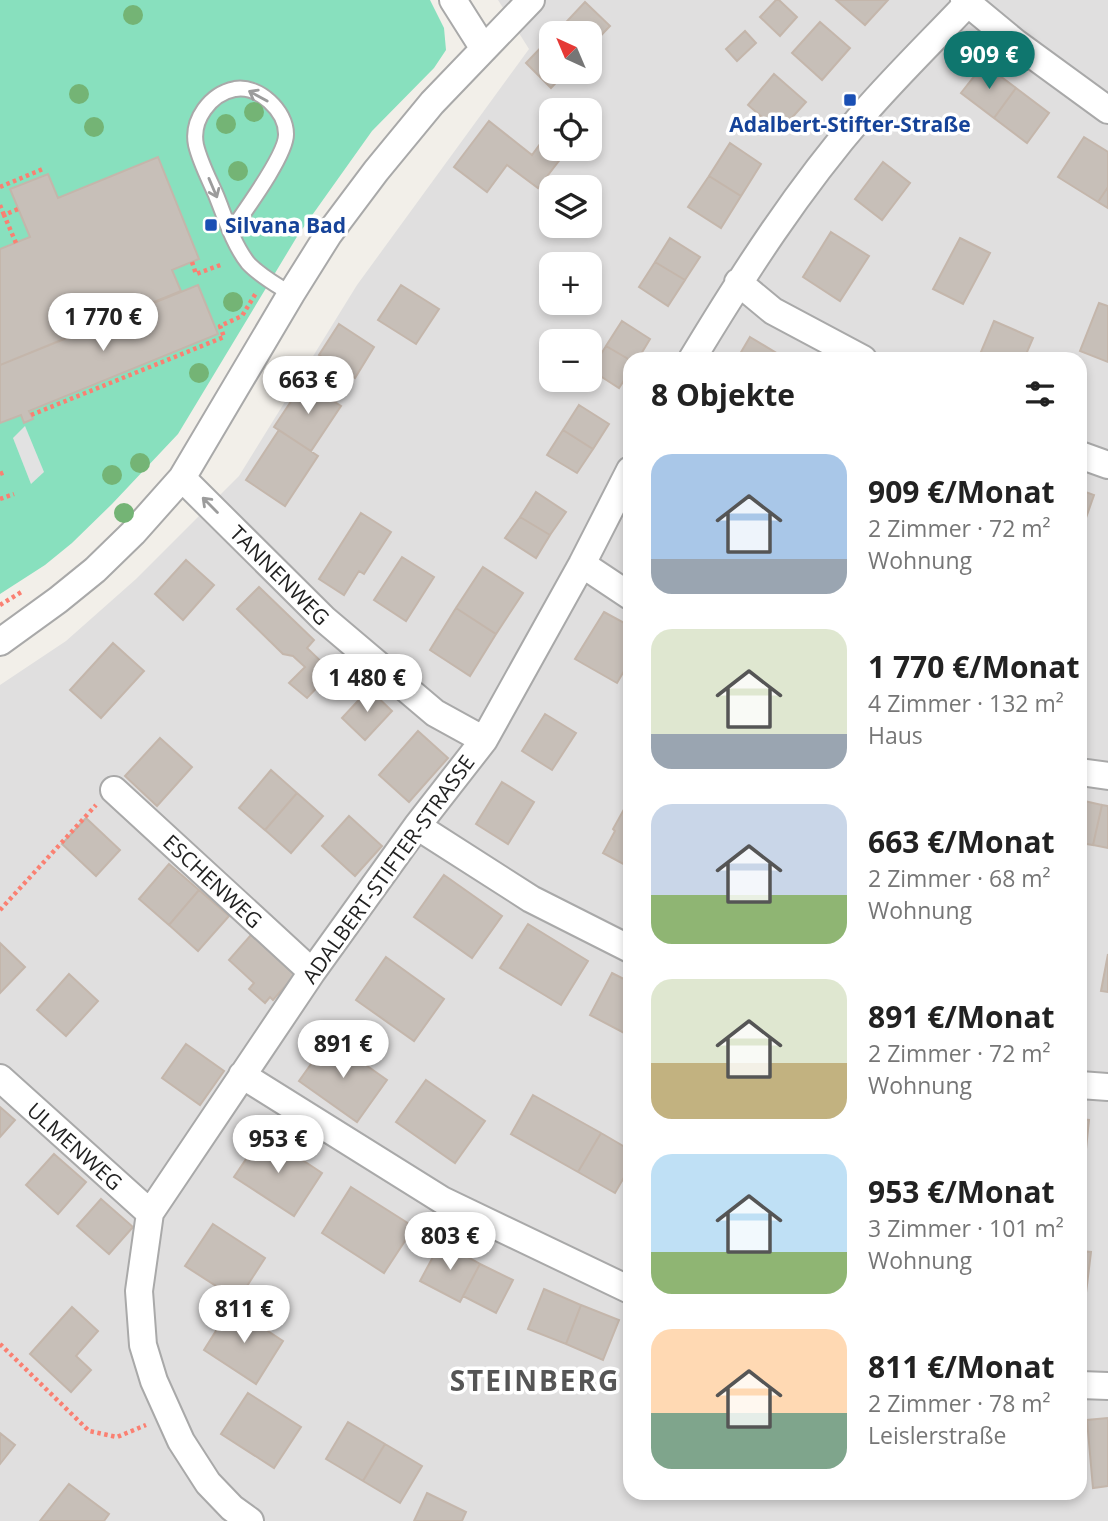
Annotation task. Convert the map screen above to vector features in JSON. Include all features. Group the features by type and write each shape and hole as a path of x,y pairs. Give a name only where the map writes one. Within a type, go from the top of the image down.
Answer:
{"street":[{"path":"453,0 484,49"},
{"path":"0,642 94,570 182,478 328,235 432,103 531,0"},
{"path":"696,352 738,282 797,197 864,112 966,2 1016,43 1108,110"},
{"path":"738,282 773,311 850,352"},
{"path":"1087,458 1108,465"},
{"name":"TANNENWEG","path":"182,478 324,619 435,713 484,740"},
{"name":"ADALBERT-STIFTER-STRASSE","path":"250,1521 232,1508 208,1483 181,1441 154,1381 144,1345 139,1291 150,1213 312,972 417,826 484,740 582,565 623,484"},
{"path":"582,565 623,591"},
{"path":"1087,773 1108,776"},
{"name":"ESCHENWEG","path":"114,790 312,972"},
{"path":"417,826 531,900 623,946"},
{"path":"242,1075 442,1200 623,1287"},
{"name":"ULMENWEG","path":"0,1078 150,1213"},
{"path":"1087,1086 1108,1087"},
{"path":"1087,1385 1108,1386"}],"lane":[{"path":"231,231 282,152 286,135 284,123 276,108 250,90 235,89 217,97 204,109 197,124 196,144 231,231 242,254 249,264 291,294"}],"path":[{"path":"0,187 43,169"},
{"path":"0,205 16,243"},
{"path":"4,215 18,209"},
{"path":"192,262 196,274 222,264"},
{"path":"31,415 224,337 219,326 242,316 266,277"},
{"path":"0,499 14,494"},
{"path":"0,910 90,810 114,790"},
{"path":"0,1344 89,1431 117,1437 169,1415"}],"shaded area":[{"path":"498,0 1108,0 1108,1521 0,1521 0,685 66,641 136,579 239,476 357,285 529,49"},
{"path":"25,426 44,472 31,484 13,438"}],"green space":[{"path":"0,0 430,0 444,28 446,50 434,68 372,131 298,235 178,434 72,543 45,565 0,594"}],"building":[{"path":"776,0 797,17 780,36 760,17"},
{"path":"836,0 888,0 865,25"},
{"path":"585,2 610,26 602,34 602,21 567,21"},
{"path":"820,22 850,48 822,80 792,53"},
{"path":"745,31 756,43 737,61 726,49"},
{"path":"539,49 539,76 526,63"},
{"path":"984,64 1016,88 994,118 961,93"},
{"path":"774,74 806,102 779,132 748,105"},
{"path":"1016,88 1049,113 1027,143 994,118"},
{"path":"489,121 532,155 539,145 539,161 559,161 548,175 539,175 538,188 507,165 487,192 454,167"},
{"path":"1084,137 1108,152 1108,187 1098,202 1058,177"},
{"path":"730,143 761,164 741,196 709,176"},
{"path":"158,157 199,259 172,270 181,291 0,365 0,249 30,237 10,189 48,174 58,198"},
{"path":"883,162 910,183 882,220 855,199"},
{"path":"709,176 741,196 721,228 688,207"},
{"path":"1108,187 1108,208 1098,202"},
{"path":"831,232 869,256 840,301 803,277"},
{"path":"670,238 700,257 685,280 655,262"},
{"path":"960,238 990,253 963,304 933,289"},
{"path":"655,262 685,280 668,306 639,287"},
{"path":"198,285 218,334 29,411 33,419 24,423 21,415 0,423 0,365"},
{"path":"401,285 439,309 416,344 378,320"},
{"path":"1099,303 1108,306 1108,362 1080,351"},
{"path":"622,321 650,339 642,352 623,352 623,356 606,346"},
{"path":"994,321 1033,338 1027,352 981,352"},
{"path":"339,324 374,347 355,378 319,355"},
{"path":"750,337 775,352 741,352"},
{"path":"606,346 623,356 623,382 619,388 602,377 602,352"},
{"path":"304,382 341,406 311,451 274,427"},
{"path":"579,405 609,424 593,449 563,430"},
{"path":"279,430 318,456 285,506 246,480"},
{"path":"563,430 593,449 577,473 547,455"},
{"path":"536,492 566,512 550,535 520,517"},
{"path":"1087,492 1094,495 1087,515"},
{"path":"361,513 391,532 364,574 359,571 344,595 319,579"},
{"path":"520,517 550,535 536,558 505,538"},
{"path":"402,557 434,577 406,621 374,600"},
{"path":"186,560 214,585 183,620 155,594"},
{"path":"483,567 523,593 496,634 456,608"},
{"path":"259,587 314,640 307,648 332,672 307,698 289,683 305,667 293,656 283,654 237,609"},
{"path":"456,608 496,634 470,676 430,650"},
{"path":"604,612 623,622 623,673 617,683 575,659"},
{"path":"113,643 144,671 101,718 70,690"},
{"path":"369,689 392,711 365,740 342,718"},
{"path":"545,714 576,733 552,770 522,751"},
{"path":"418,731 448,758 409,802 379,775"},
{"path":"160,738 192,767 157,806 125,776"},
{"path":"271,770 297,793 265,830 239,808"},
{"path":"502,782 534,802 508,844 476,824"},
{"path":"297,793 323,816 291,853 265,830"},
{"path":"1087,802 1102,805 1093,845 1087,844"},
{"path":"1102,805 1108,806 1108,848 1093,845"},
{"path":"623,811 623,864 603,853 615,831 613,829"},
{"path":"349,816 382,846 355,876 322,846"},
{"path":"86,818 120,850 96,876 62,844"},
{"path":"169,864 199,890 169,925 139,899"},
{"path":"444,875 502,916 472,958 414,917"},
{"path":"199,890 229,916 198,951 169,925"},
{"path":"528,924 588,961 561,1005 500,968"},
{"path":"251,935 295,975 273,1000 270,997 265,1003 249,989 254,983 229,960"},
{"path":"0,943 25,967 0,993"},
{"path":"1108,954 1108,992 1101,991"},
{"path":"386,957 444,999 414,1041 356,1000"},
{"path":"612,973 623,978 623,1032 590,1015"},
{"path":"69,974 98,1001 66,1036 37,1010"},
{"path":"329,1039 387,1080 357,1122 299,1081"},
{"path":"186,1044 224,1071 200,1105 162,1078"},
{"path":"426,1080 485,1121 455,1163 396,1122"},
{"path":"533,1095 601,1133 578,1172 511,1134"},
{"path":"0,1107 15,1120 0,1137"},
{"path":"601,1133 623,1146 623,1179 615,1193 578,1172"},
{"path":"263,1134 322,1173 294,1216 234,1177"},
{"path":"54,1154 86,1182 58,1214 26,1185"},
{"path":"351,1187 414,1227 384,1273 322,1233"},
{"path":"101,1199 133,1227 109,1254 77,1226"},
{"path":"213,1224 265,1258 238,1300 185,1266"},
{"path":"441,1242 480,1264 460,1302 420,1281"},
{"path":"1087,1252 1091,1252 1087,1285"},
{"path":"480,1264 513,1280 496,1313 463,1296"},
{"path":"544,1289 581,1305 566,1344 528,1329"},
{"path":"581,1305 619,1320 603,1360 566,1344"},
{"path":"72,1307 98,1331 76,1356 91,1370 71,1392 30,1354"},
{"path":"231,1307 283,1341 256,1384 204,1350"},
{"path":"248,1393 301,1427 274,1468 221,1434"},
{"path":"1108,1418 1108,1486 1093,1488 1087,1420"},
{"path":"348,1422 385,1444 363,1481 326,1459"},
{"path":"0,1433 15,1445 0,1464"},
{"path":"385,1444 422,1466 400,1503 363,1481"},
{"path":"69,1484 109,1514 104,1521 40,1521"},
{"path":"427,1493 466,1512 462,1521 414,1521"}],"place":[{"name":"Adalbert-Stifter-Straße","path":"850,100"},
{"name":"Silvana Bad","path":"211,225"}],"district":[{"name":"STEINBERG","path":"535,1380"}]}
